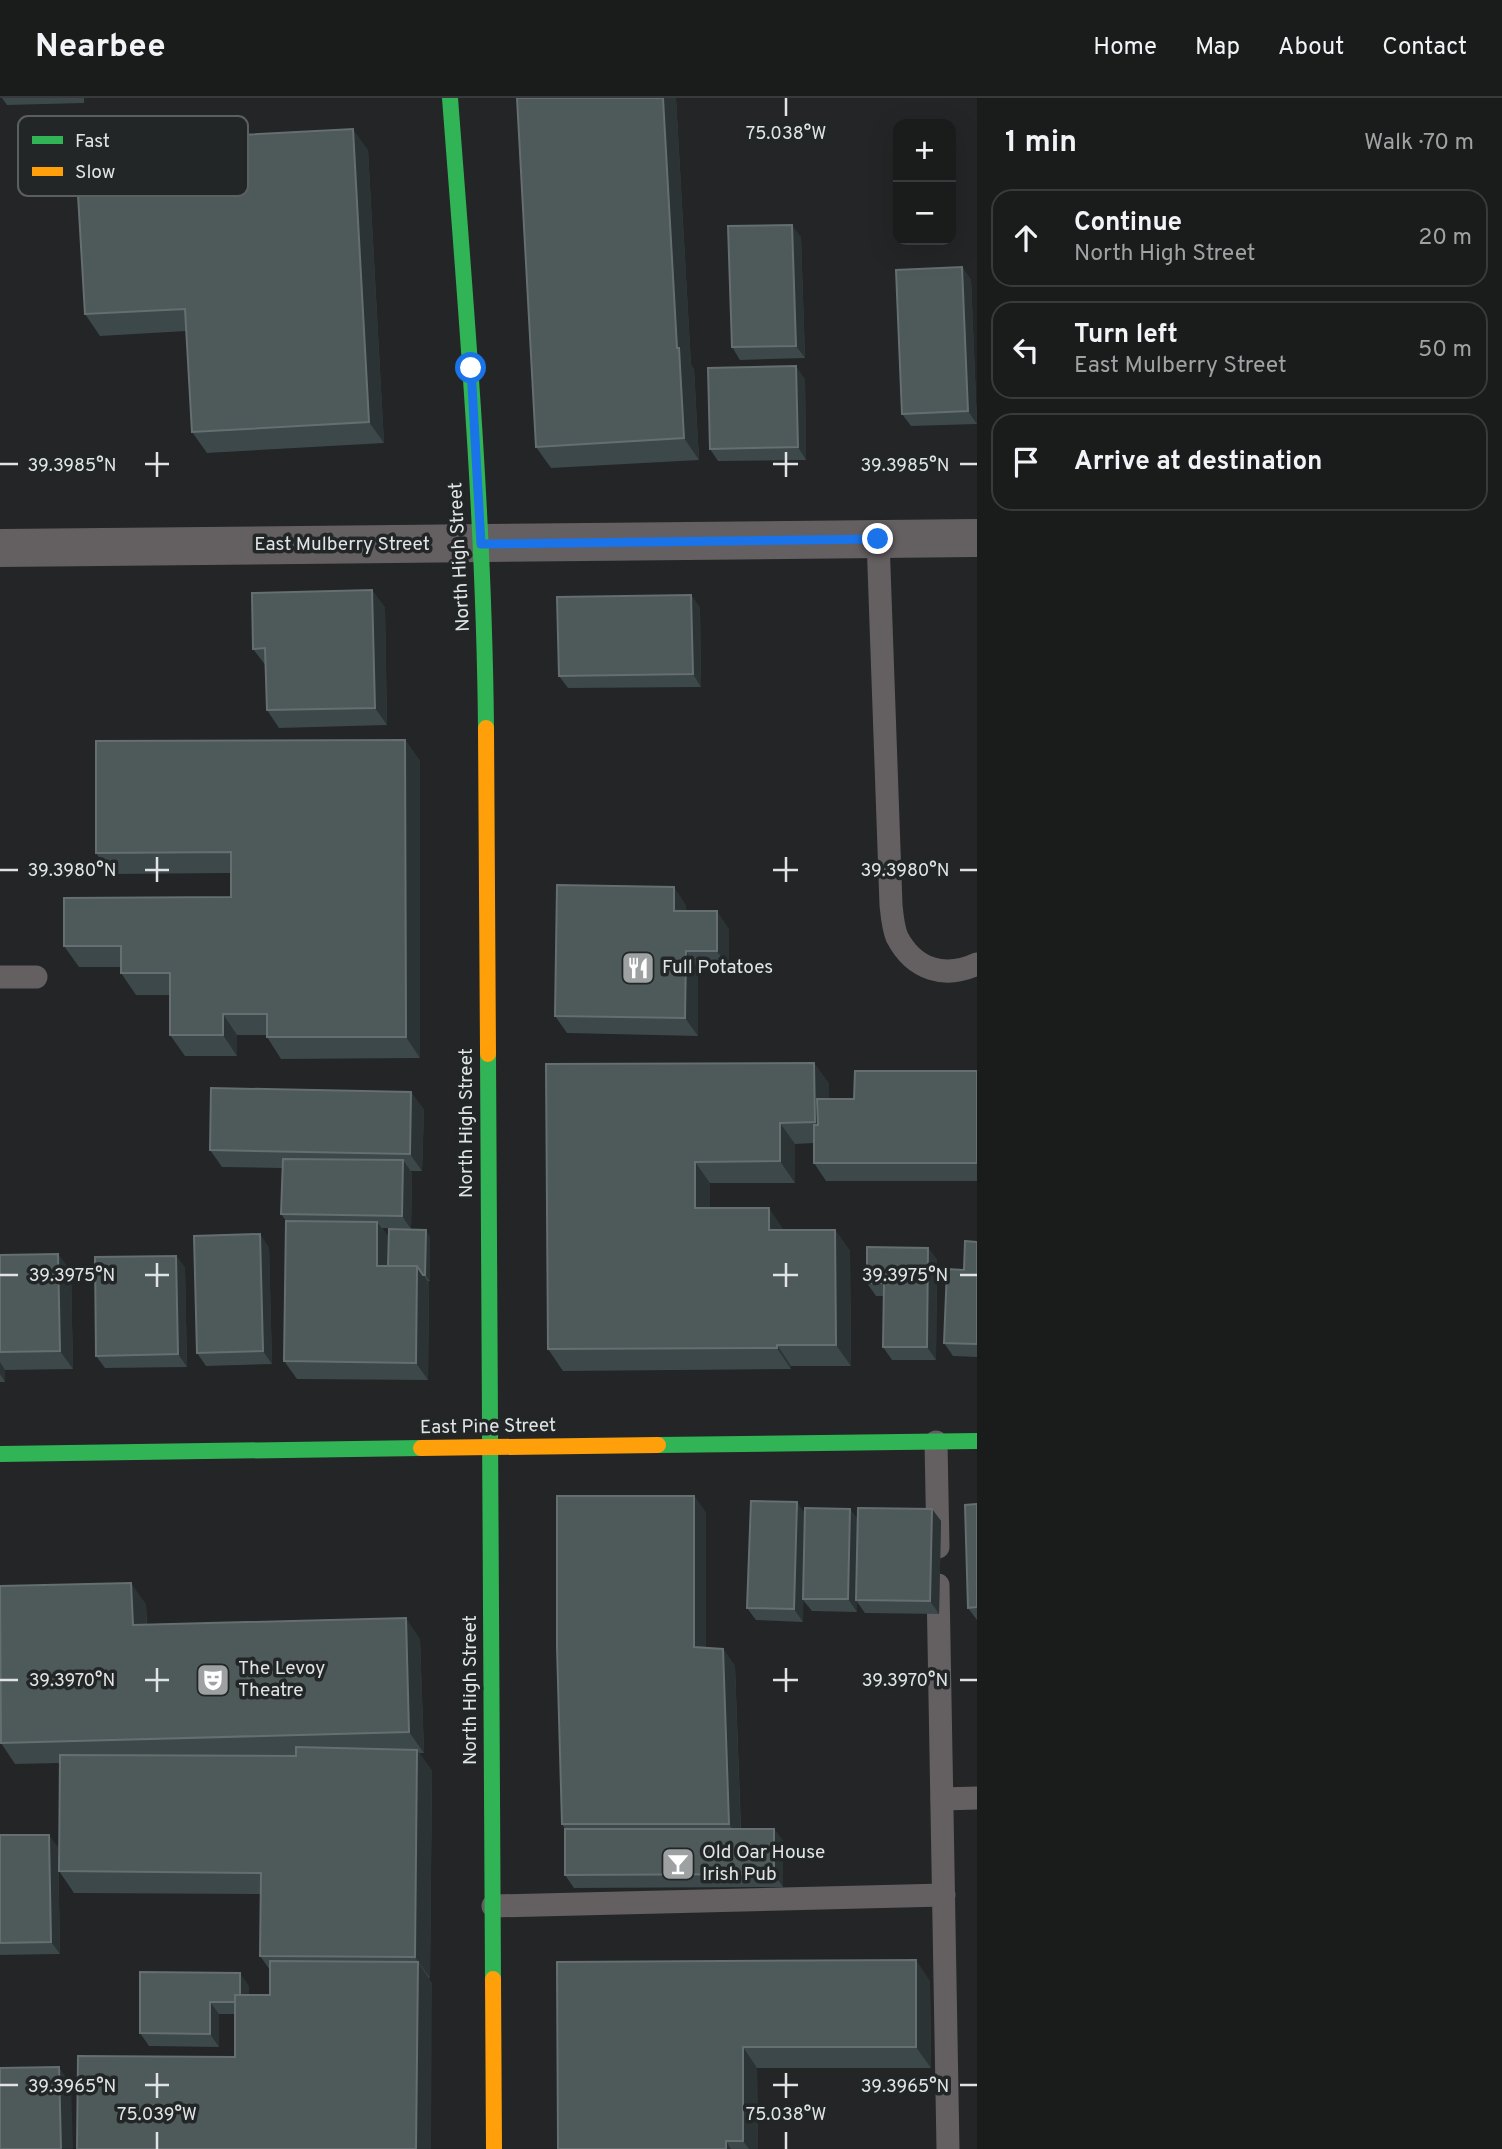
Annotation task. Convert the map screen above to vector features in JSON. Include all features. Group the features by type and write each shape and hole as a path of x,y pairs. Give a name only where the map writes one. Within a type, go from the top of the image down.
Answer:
{"street":[{"name":"North High Street","path":"450,98 471,368 485,617 494,2149"},
{"name":"East Mulberry Street","path":"0,548 977,538"},
{"name":"East Pine Street","path":"0,1454 977,1441"}],"lane":[{"path":"878,539 891,905 896,935 912,959 935,970 960,972 977,964"},
{"path":"0,977 36,977"},
{"path":"936,1442 948,2149"},
{"path":"942,1798 977,1798"},
{"path":"493,1906 944,1895"}],"building":[{"path":"517,98 663,98 684,438 536,447"},
{"path":"353,129 369,422 192,432 185,309 85,314 78,196 248,196 248,135"},
{"path":"792,225 796,346 732,347 728,226"},
{"path":"962,267 968,411 902,414 896,270"},
{"path":"796,366 798,447 710,449 708,368"},
{"path":"372,590 375,708 267,710 265,648 253,649 252,593"},
{"path":"691,595 693,674 559,676 557,597"},
{"path":"405,740 406,1037 267,1037 267,1014 223,1014 223,1035 170,1035 170,973 121,973 121,946 64,946 64,898 231,897 231,852 96,853 96,741"},
{"path":"557,885 674,887 674,911 717,911 717,951 686,951 685,1018 555,1016"},
{"path":"814,1063 815,1122 780,1123 780,1161 695,1162 695,1208 769,1208 769,1230 835,1230 836,1345 777,1345 777,1348 548,1349 546,1064"},
{"path":"855,1071 977,1071 977,1163 814,1163 814,1125 818,1125 817,1099 854,1099"},
{"path":"211,1088 411,1092 410,1154 210,1150"},
{"path":"283,1159 403,1160 402,1216 281,1214"},
{"path":"286,1221 377,1222 377,1266 417,1266 416,1363 284,1361"},
{"path":"389,1229 426,1230 425,1275 417,1266 388,1266"},
{"path":"260,1234 263,1351 197,1353 194,1236"},
{"path":"965,1241 977,1242 977,1344 944,1343 947,1269 964,1270"},
{"path":"867,1247 928,1248 927,1347 883,1347 884,1283 867,1283"},
{"path":"58,1254 60,1351 0,1352 0,1255"},
{"path":"176,1256 178,1354 96,1356 95,1257"},
{"path":"557,1496 694,1496 694,1647 723,1649 729,1824 562,1824 557,1647"},
{"path":"751,1501 797,1502 794,1609 747,1608"},
{"path":"977,1504 977,1607 968,1608 965,1505"},
{"path":"805,1508 850,1509 848,1599 803,1599"},
{"path":"858,1508 932,1509 930,1601 856,1600"},
{"name":"The Levoy Theatre","path":"131,1583 133,1625 406,1618 409,1732 1,1743 0,1586"},
{"path":"296,1747 417,1750 415,1957 260,1956 261,1873 59,1871 60,1755 296,1756"},
{"name":"Old Oar House Irish Pub","path":"565,1829 774,1829 774,1874 565,1875"},
{"path":"0,1835 49,1835 51,1942 0,1943"},
{"path":"916,1960 916,2047 743,2047 743,2141 726,2141 726,2149 558,2149 557,1962"},
{"path":"270,1961 418,1962 416,2149 77,2149 78,2056 235,2057 235,1995 270,1995"},
{"path":"140,1972 240,1973 240,1995 235,1995 235,2002 210,2002 210,2034 140,2033"},
{"path":"59,2067 61,2149 0,2149 0,2068"}],"traffic: fast":[{"path":"450,98 478,491 486,728"},
{"path":"488,1054 493,1979"},
{"path":"658,1445 977,1441"},
{"path":"0,1454 421,1448"}],"traffic: slow":[{"path":"486,728 488,1054"},
{"path":"421,1448 658,1445"},
{"path":"493,1979 494,2149"}],"place":[{"name":"Full Potatoes","path":"638,968"},
{"name":"The Levoy Theatre","path":"213,1680"},
{"name":"Old Oar House Irish Pub","path":"678,1864"}],"route":[{"path":"471,368 481,544 878,539"}]}
